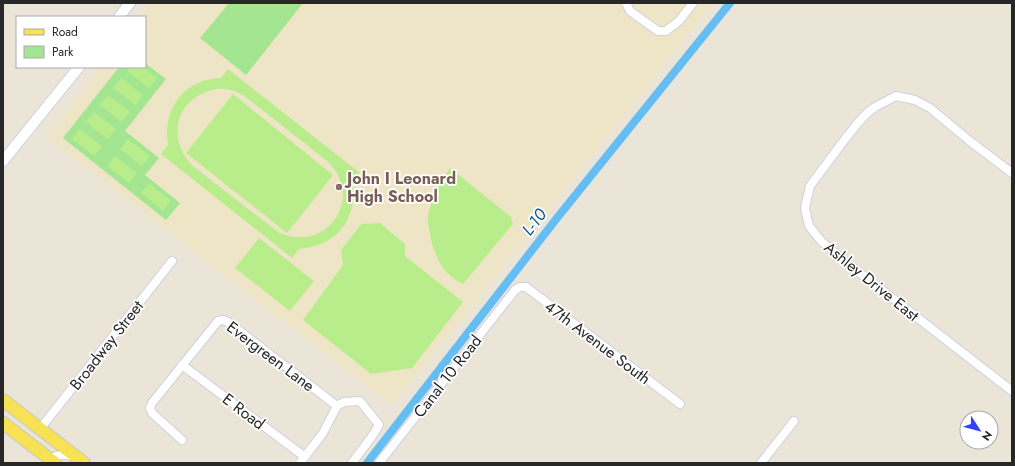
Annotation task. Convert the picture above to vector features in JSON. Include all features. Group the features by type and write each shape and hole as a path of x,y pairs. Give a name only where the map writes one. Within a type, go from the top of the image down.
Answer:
{"main road":[{"path":"3,400 80,460"},
{"path":"3,422 50,462"}],"street":[{"path":"120,16 130,3"},
{"path":"626,3 630,11 658,31 666,31 678,21 693,3"},
{"path":"3,161 78,68"},
{"name":"Ashley Drive East","path":"1012,173 930,108 915,100 896,96 866,113 810,186 805,208 810,226 822,242 1012,392"},
{"name":"Broadway Street","path":"40,429 172,261"},
{"name":"47th Avenue South","path":"515,290 520,287 526,287 680,404"},
{"name":"Canal 10 Road","path":"379,463 515,290"},
{"name":"Evergreen Lane","path":"182,440 152,413 150,408 152,403 218,321 223,320 228,322 337,406"},
{"name":"E Road","path":"182,365 302,460"},
{"path":"302,460 322,432 337,406 344,402 360,401 379,425 352,463"},
{"path":"761,463 794,421"},
{"path":"50,462 63,454 80,460"}],"shaded area":[{"name":"John I Leonard High School","path":"150,3 713,3 393,406 47,138 99,68 146,68 146,16 140,16"}],"green space":[{"path":"229,3 303,3 246,75 200,38"},
{"path":"146,64 166,79 125,131 159,158 145,175 180,203 166,220 63,138 118,68 146,68"},
{"path":"129,68 144,68 157,78 149,88 127,71"},
{"path":"228,69 360,173 352,182 352,208 348,219 334,236 312,247 299,249 292,258 161,154 168,145 167,132 169,119 172,108 178,98 186,90 196,84 221,78","holes":["216,89 232,90 247,98 327,161 338,175 343,191 342,205 336,219 325,229 312,236 296,237 278,232 193,166 184,155 179,143 177,131 179,120 184,109 192,100 202,93"]},
{"path":"121,78 143,95 135,105 113,88"},
{"path":"233,94 333,175 287,233 186,153"},
{"path":"108,95 130,112 122,122 100,105"},
{"path":"94,112 116,129 108,139 86,122"},
{"path":"80,129 102,146 94,156 72,139"},
{"path":"128,139 150,156 142,166 120,149"},
{"path":"115,156 137,173 129,183 107,166"},
{"path":"450,168 511,217 513,224 463,284 455,280 443,268 439,261 432,245 428,222 429,209 439,185"},
{"path":"149,183 171,201 163,211 141,193"},
{"path":"380,223 405,244 405,256 463,302 412,368 371,374 303,320 343,265 341,250 361,224"},
{"path":"259,238 314,281 290,311 235,268"}],"waterway":[{"name":"L-10","path":"367,463 557,218 730,3"}],"place":[{"name":"John I Leonard High School","path":"339,187"}]}
